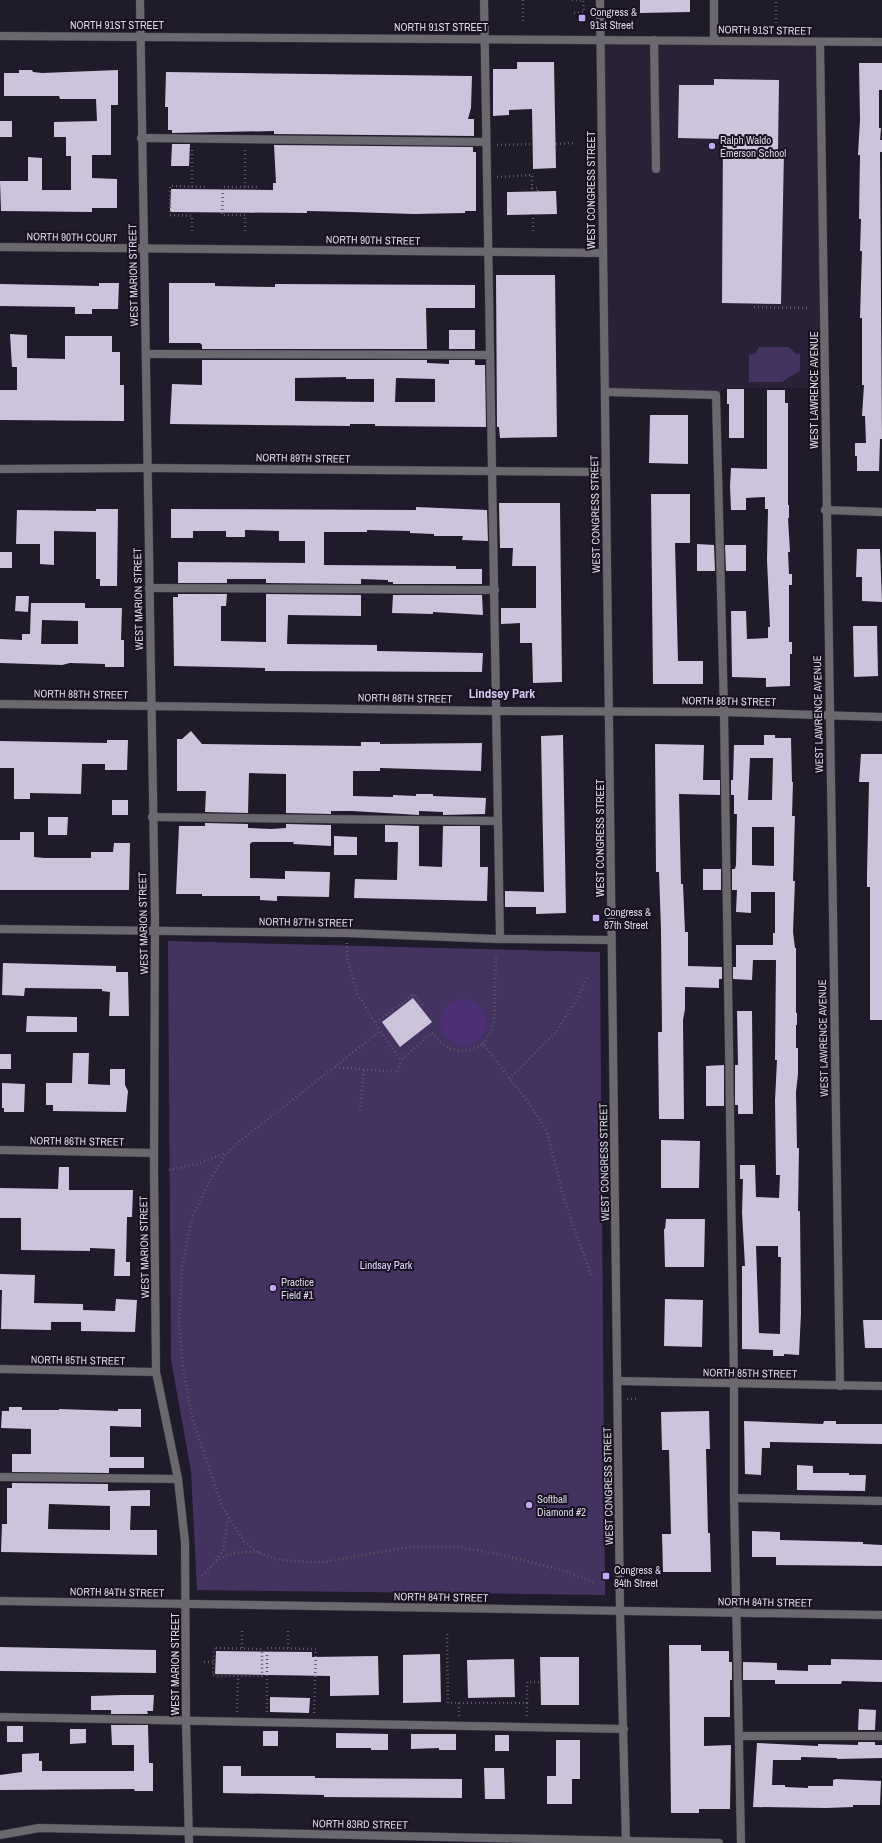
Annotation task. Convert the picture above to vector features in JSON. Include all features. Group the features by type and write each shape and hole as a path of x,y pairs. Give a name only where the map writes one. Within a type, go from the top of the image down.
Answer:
{"street":[{"name":"WEST MARION STREET","path":"140,0 141,138 148,468 150,705 155,931 154,1153 156,1372 178,1479 185,1542 186,1721 189,1843"},
{"path":"484,0 487,252 493,471 500,939"},
{"name":"WEST CONGRESS STREET","path":"600,0 620,1610 626,1842"},
{"path":"714,0 714,40"},
{"name":"NORTH 91ST STREET","path":"0,36 882,42"},
{"path":"654,40 656,169"},
{"name":"WEST LAWRENCE AVENUE","path":"820,42 825,510 840,1386"},
{"path":"141,138 486,144"},
{"name":"NORTH 90TH COURT","path":"0,247 144,248"},
{"name":"NORTH 90TH STREET","path":"144,248 602,253"},
{"path":"146,354 490,355"},
{"path":"605,392 716,395 724,712 734,1384 734,1498 738,1612 741,1843"},
{"name":"NORTH 89TH STREET","path":"0,469 148,468 605,472"},
{"path":"825,510 882,512"},
{"path":"149,588 495,590"},
{"name":"NORTH 88TH STREET","path":"0,704 496,711 724,712 829,714 882,717"},
{"path":"152,817 498,821"},
{"name":"NORTH 87TH STREET","path":"0,929 346,933 500,939 611,940"},
{"name":"NORTH 86TH STREET","path":"0,1150 154,1153"},
{"name":"NORTH 85TH STREET","path":"0,1369 156,1372"},
{"name":"NORTH 85TH STREET","path":"618,1381 882,1386"},
{"path":"0,1477 178,1479"},
{"path":"734,1498 882,1501"},
{"name":"NORTH 84TH STREET","path":"0,1601 882,1615"},
{"path":"0,1717 624,1729"},
{"path":"740,1736 882,1736"},
{"name":"NORTH 83RD STREET","path":"0,1835 39,1828 719,1843"}],"path":[{"path":"523,0 523,21"},
{"path":"572,0 583,0 584,12 572,13"},
{"path":"776,0 776,23"},
{"path":"192,138 192,187"},
{"path":"245,139 245,187"},
{"path":"556,144 574,143"},
{"path":"486,144 532,144"},
{"path":"486,178 532,175 532,188 538,188 538,191"},
{"path":"192,231 192,216 170,215 170,186 206,187"},
{"path":"245,231 245,215 222,215 222,187 258,187"},
{"path":"533,214 533,233"},
{"path":"754,308 807,308"},
{"path":"346,933 347,958 357,993 376,1022 380,1031 401,1060"},
{"path":"334,1067 398,1072 401,1060 432,1033 443,1045 456,1052 471,1051 483,1044 492,1032 494,1023 496,956"},
{"path":"508,1079 557,1031 578,997 587,978"},
{"path":"376,1022 414,994 424,1007"},
{"path":"380,1031 235,1145 222,1158 193,1215 182,1267 179,1323 183,1368 193,1421 222,1506 228,1518 244,1541 259,1552 280,1560 316,1562 410,1547 458,1546 502,1555 558,1570 595,1583"},
{"path":"483,1044 508,1079 529,1103 547,1132 564,1199 592,1275"},
{"path":"360,1111 364,1069"},
{"path":"169,1170 197,1164 228,1152"},
{"path":"202,1576 224,1550 228,1518"},
{"path":"216,1561 240,1551 259,1552"},
{"path":"242,1630 242,1648"},
{"path":"288,1631 288,1649"},
{"path":"447,1634 448,1702 527,1703 527,1682 540,1682"},
{"path":"216,1648 262,1650 262,1676 215,1676 213,1675 214,1662 214,1649 216,1648"},
{"path":"267,1722 267,1648 316,1650 314,1723"},
{"path":"204,1662 214,1662"},
{"path":"237,1722 238,1677"}],"shaded area":[{"name":"Ralph Waldo Emerson School","path":"601,39 820,42 825,388 726,388 716,395 605,392"},
{"path":"463,999 476,1003 482,1009 486,1022 482,1035 476,1041 463,1045 450,1041 444,1035 440,1022 444,1009 450,1003"}],"green space":[{"path":"759,347 789,347 796,354 800,354 800,371 782,382 749,382 749,355 755,354"},
{"name":"Lindsay Park","path":"168,941 600,952 605,1595 197,1590 191,1471 171,1360"}],"building":[{"path":"640,0 690,0 690,12 640,13"},
{"path":"517,62 554,62 556,168 533,169 532,109 509,110 509,115 493,116 493,69 517,69"},
{"path":"859,63 882,63 882,90 879,90 879,128 881,128 880,140 882,140 882,152 880,152 882,439 880,439 879,471 857,471 857,456 855,456 855,443 866,443 865,416 862,416 864,385 862,385 862,318 860,318 862,251 860,251 861,219 859,219"},
{"path":"19,70 32,70 33,72 42,73 118,70 118,105 111,105 111,155 92,155 92,178 117,179 117,208 92,208 92,212 1,211 0,181 28,181 28,157 42,158 42,190 71,190 71,156 66,156 66,137 54,137 54,122 97,121 96,99 60,99 59,96 4,96 4,73 19,73"},
{"path":"166,72 472,76 471,108 468,119 474,119 474,136 274,134 274,131 172,133 172,130 168,130 168,107 165,107"},
{"path":"714,79 779,80 778,151 784,151 781,304 722,303 723,139 678,138 679,85 714,85"},
{"path":"0,121 12,121 12,137 0,137"},
{"path":"172,144 190,144 189,166 171,166"},
{"path":"274,145 473,147 473,152 476,152 476,211 465,211 465,213 413,214 307,211 307,213 170,212 171,189 273,190 273,183 276,183"},
{"path":"556,191 557,214 507,215 507,192"},
{"path":"496,275 555,275 557,437 500,438 499,427 497,427"},
{"path":"99,283 119,283 118,309 92,309 92,314 75,314 75,307 0,306 0,284 99,286"},
{"path":"169,283 215,283 215,286 275,287 275,284 475,285 475,308 426,308 427,349 202,349 202,345 200,343 169,343"},
{"path":"449,330 475,330 475,349 449,349"},
{"path":"10,334 27,335 27,358 65,359 65,336 112,336 112,352 120,352 120,385 124,385 124,421 0,420 0,390 17,390 17,367 12,367"},
{"path":"202,360 427,360 427,363 449,364 449,360 475,360 475,365 485,365 486,427 375,426 375,424 350,424 350,426 170,424 172,384 202,385","holes":["346,377 346,379 374,379 374,402 295,401 295,378","396,378 435,379 435,402 395,402"]},
{"path":"727,389 744,389 744,438 729,438 729,404 727,404"},
{"path":"767,390 785,390 785,403 788,403 788,518 790,552 788,552 789,574 792,574 792,585 789,585 789,642 792,642 792,654 790,654 790,686 766,687 766,678 732,677 731,611 746,611 747,639 768,638 768,627 770,627 767,560 768,509 765,509 765,497 746,498 746,510 731,510 730,486 731,468 767,469"},
{"path":"650,415 688,415 688,464 649,463"},
{"path":"651,494 690,494 690,543 675,543 678,661 703,661 703,684 653,684"},
{"path":"499,503 560,503 562,682 533,683 532,643 520,643 520,623 501,624 501,608 536,608 536,566 512,566 513,548 500,548"},
{"path":"416,507 487,510 488,541 462,540 463,536 434,536 434,534 410,533 410,531 367,530 367,532 324,532 324,565 456,566 456,569 482,569 482,584 393,584 393,582 388,582 388,580 361,579 361,584 266,583 266,579 227,579 227,583 178,583 178,562 305,563 305,541 279,541 279,531 245,530 245,537 226,537 226,531 193,531 193,538 171,538 171,509 416,510"},
{"path":"96,509 118,509 117,586 100,586 100,579 96,579 96,532 54,531 54,565 40,564 40,544 16,544 17,510 96,511"},
{"path":"697,544 714,545 715,571 697,571"},
{"path":"725,545 746,545 746,571 726,571"},
{"path":"857,549 880,549 882,602 862,601 862,577 856,577"},
{"path":"0,552 12,552 12,568 0,568"},
{"path":"178,594 227,594 226,606 221,606 221,641 266,642 266,594 361,595 361,616 288,615 287,644 377,645 377,651 483,653 482,672 265,671 265,668 174,666 173,597 178,597"},
{"path":"393,595 482,595 483,615 433,612 433,614 392,613"},
{"path":"16,596 29,596 28,612 15,611"},
{"path":"31,603 85,603 85,608 122,608 121,640 124,640 124,667 105,667 105,664 70,663 62,665 0,663 0,639 22,640 22,634 30,634","holes":["42,620 78,621 78,644 41,644"]},
{"path":"853,626 877,626 878,676 854,677"},
{"path":"191,731 202,744 361,746 361,742 380,742 380,744 482,743 481,771 380,768 380,771 353,771 353,796 393,797 393,795 416,796 416,794 433,794 433,796 486,798 485,814 443,815 443,812 419,811 419,815 352,811 331,811 331,814 286,813 286,774 249,773 248,813 205,812 206,791 177,791 177,739 182,739"},
{"path":"563,735 566,913 536,914 536,907 505,907 505,891 544,892 541,736"},
{"path":"764,735 775,735 775,738 791,738 793,782 792,816 795,816 793,932 796,948 796,1048 798,1048 798,1074 796,1092 797,1148 799,1148 798,1211 800,1211 801,1313 799,1355 784,1354 784,1356 773,1356 773,1350 742,1349 742,1266 745,1266 742,1213 743,1179 740,1179 740,1165 755,1165 756,1197 779,1198 780,1175 776,1175 775,1100 777,1060 775,1060 776,960 753,960 752,980 733,979 733,967 736,967 736,945 773,945 773,933 775,933 775,892 751,892 751,913 736,912 737,890 732,890 732,869 735,869 736,865 737,814 734,814 734,795 731,795 731,780 733,780 734,745 764,745","holes":["750,758 773,758 772,800 748,800","752,827 774,827 774,866 752,865","756,1246 778,1246 778,1257 781,1257 780,1334 759,1333"]},
{"path":"107,740 128,740 127,770 105,770 105,764 82,764 81,794 30,793 30,799 14,799 14,768 0,768 0,741 107,743"},
{"path":"655,744 704,745 703,780 720,780 720,795 679,794 681,884 683,884 685,932 688,932 688,966 722,967 722,979 719,979 719,988 685,987 685,1009 683,1020 684,1119 659,1119 658,1032 662,1032 661,930 659,872 656,872"},
{"path":"861,754 882,754 882,1020 870,1020 870,887 867,887 869,782 859,782"},
{"path":"112,800 128,800 128,815 112,815"},
{"path":"48,817 68,817 67,835 48,835"},
{"path":"205,823 248,824 248,828 271,829 286,828 286,824 331,825 331,846 293,844 294,842 252,842 250,844 250,878 285,879 285,871 330,872 329,897 277,896 277,901 260,900 260,896 202,896 202,894 176,894 179,826 205,826"},
{"path":"385,825 419,826 419,866 442,867 443,826 480,826 480,867 488,867 487,901 354,898 355,879 397,880 398,842 385,842"},
{"path":"20,832 34,832 34,857 91,858 91,852 113,852 114,843 130,843 129,890 0,890 0,840 20,840"},
{"path":"334,836 357,837 357,855 334,855"},
{"path":"703,869 721,869 721,890 703,890"},
{"path":"3,963 116,966 116,972 128,972 129,1016 109,1016 110,992 102,991 102,989 25,988 24,996 2,995"},
{"path":"413,998 432,1022 400,1047 382,1022"},
{"path":"737,1011 752,1011 753,1114 738,1114 738,1105 735,1105 735,1065 738,1065"},
{"path":"27,1016 77,1017 77,1032 26,1032"},
{"path":"73,1053 89,1053 88,1084 110,1085 110,1069 125,1069 125,1085 128,1091 126,1112 53,1111 53,1105 46,1105 46,1083 72,1083"},
{"path":"0,1054 11,1054 11,1069 0,1069"},
{"path":"724,1065 724,1106 706,1106 706,1066"},
{"path":"2,1083 25,1084 24,1112 4,1112 4,1108 2,1108"},
{"path":"661,1140 700,1141 699,1188 661,1188"},
{"path":"59,1167 69,1167 69,1190 133,1190 132,1217 127,1217 126,1262 130,1262 130,1276 114,1276 115,1249 90,1248 90,1251 21,1250 21,1218 0,1218 0,1188 58,1189"},
{"path":"666,1219 705,1219 704,1267 665,1267 664,1229"},
{"path":"0,1274 35,1275 34,1303 83,1304 83,1310 115,1311 116,1299 137,1300 135,1332 81,1331 81,1322 51,1322 51,1330 1,1329 2,1290 0,1290"},
{"path":"665,1299 703,1300 702,1347 664,1346"},
{"path":"863,1320 882,1320 882,1348 865,1348"},
{"path":"9,1407 22,1407 22,1410 59,1409 118,1411 118,1409 141,1409 141,1427 110,1426 110,1457 144,1457 144,1468 109,1468 109,1473 12,1472 12,1454 31,1454 31,1429 1,1428 2,1411 9,1411"},
{"path":"709,1411 710,1449 706,1449 708,1533 710,1533 711,1572 663,1572 662,1534 671,1534 669,1450 662,1450 661,1412"},
{"path":"744,1421 823,1424 824,1421 836,1421 836,1424 882,1424 882,1444 770,1442 770,1448 762,1448 761,1475 745,1474"},
{"path":"797,1465 813,1466 813,1473 849,1473 849,1475 866,1475 865,1491 797,1490"},
{"path":"12,1483 108,1484 108,1491 150,1490 150,1506 131,1506 130,1530 157,1530 157,1555 1,1552 2,1524 7,1524 7,1488 12,1488","holes":["49,1504 110,1506 110,1530 48,1529"]},
{"path":"752,1531 780,1532 780,1540 863,1542 863,1544 882,1545 882,1566 776,1565 776,1557 752,1557"},
{"path":"669,1645 701,1645 701,1651 729,1651 729,1662 732,1662 732,1680 730,1680 730,1717 704,1717 704,1746 731,1745 730,1809 699,1809 699,1813 671,1813"},
{"path":"0,1647 156,1650 156,1673 0,1671"},
{"path":"216,1651 312,1652 312,1657 378,1656 379,1695 330,1696 330,1676 215,1674"},
{"path":"440,1654 441,1702 403,1703 403,1655"},
{"path":"540,1657 579,1657 579,1705 541,1705"},
{"path":"514,1659 515,1697 468,1698 467,1660"},
{"path":"831,1659 882,1660 882,1682 842,1681 841,1684 775,1684 775,1680 743,1680 743,1662 777,1663 777,1670 808,1671 808,1665 831,1665"},
{"path":"154,1695 153,1711 147,1711 148,1714 111,1714 111,1710 91,1710 91,1696"},
{"path":"270,1697 310,1698 309,1713 270,1712"},
{"path":"859,1709 876,1710 875,1730 858,1730"},
{"path":"111,1725 148,1725 149,1763 153,1763 153,1791 135,1791 134,1789 0,1790 0,1775 22,1772 22,1754 39,1753 39,1761 42,1761 42,1771 134,1771 134,1745 112,1745"},
{"path":"7,1726 23,1726 23,1742 7,1742"},
{"path":"70,1729 86,1729 86,1743 70,1744"},
{"path":"263,1731 278,1731 278,1746 263,1746"},
{"path":"336,1733 388,1734 388,1750 371,1750 371,1748 336,1748"},
{"path":"411,1734 456,1734 456,1750 439,1750 439,1748 411,1749"},
{"path":"495,1735 509,1735 509,1751 495,1751"},
{"path":"556,1740 580,1740 580,1779 572,1779 572,1804 547,1804 547,1776 556,1776"},
{"path":"858,1742 875,1742 875,1745 882,1745 882,1758 837,1759 801,1757 801,1760 773,1760 772,1785 808,1788 808,1786 833,1786 833,1780 836,1779 881,1781 880,1805 853,1805 853,1807 826,1808 753,1807 757,1743 818,1746 818,1744 858,1745"},
{"path":"223,1766 241,1766 241,1776 462,1779 462,1798 324,1797 324,1795 223,1793"},
{"path":"484,1768 504,1768 505,1799 485,1799"}],"place":[{"name":"Congress & 91st Street","path":"582,18"},
{"name":"Ralph Waldo Emerson School","path":"712,146"},
{"name":"Congress & 87th Street","path":"596,918"},
{"name":"Practice Field #1","path":"273,1288"},
{"name":"Softball Diamond #2","path":"529,1505"},
{"name":"Congress & 84th Street","path":"606,1576"}],"district":[{"name":"Lindsey Park","path":"502,693"}]}
